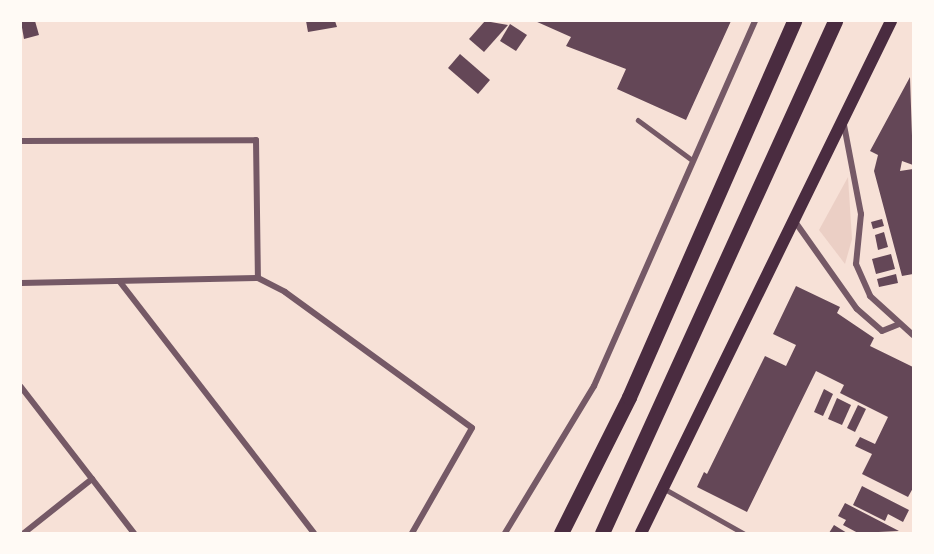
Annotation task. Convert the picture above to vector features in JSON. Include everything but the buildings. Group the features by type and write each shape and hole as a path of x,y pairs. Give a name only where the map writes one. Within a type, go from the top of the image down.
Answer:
{"main road":[{"path":"561,533 629,397 794,21"},
{"path":"602,533 835,21"},
{"path":"641,533 796,223 891,21"}],"street":[{"path":"505,533 594,386 755,21"},
{"path":"844,124 861,213 856,264 870,296 913,335"},
{"path":"21,141 256,140 258,278"},
{"path":"796,223 857,309 882,332 899,324"},
{"path":"21,283 258,278 285,292 472,428 412,533"},
{"path":"120,282 314,533"},
{"path":"21,387 134,533"},
{"path":"24,533 92,479"}],"lane":[{"path":"638,120 692,160"},
{"path":"662,488 743,533"}],"shaded area":[{"path":"848,177 852,239 845,264 819,230"}]}
